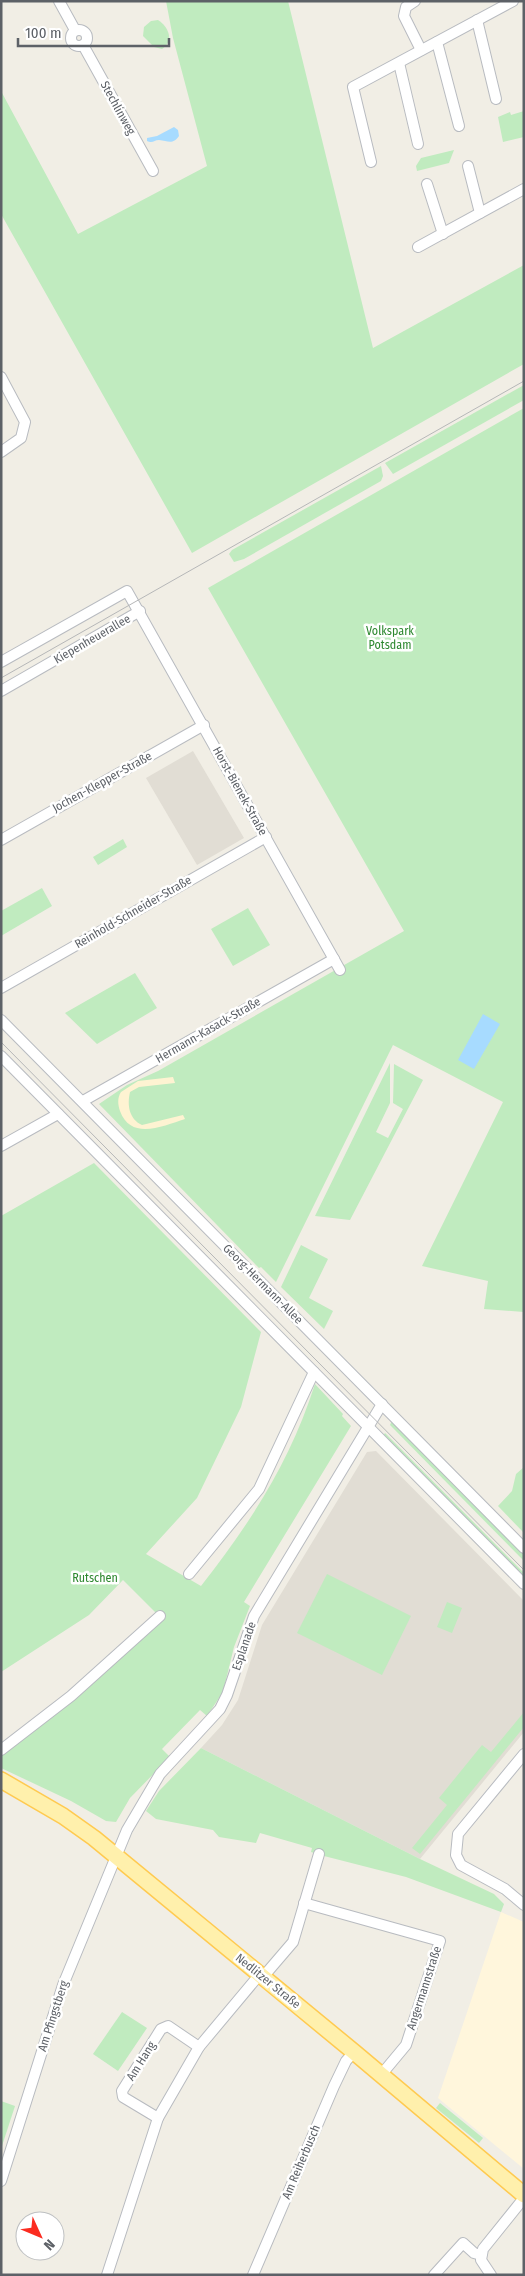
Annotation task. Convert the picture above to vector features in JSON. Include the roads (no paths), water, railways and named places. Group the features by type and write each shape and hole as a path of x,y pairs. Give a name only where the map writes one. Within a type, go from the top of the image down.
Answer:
{"main road":[{"name":"Nedlitzer Straße","path":"1,1780 63,1816 117,1856 354,2052 524,2197"}],"street":[{"name":"Stechlinweg","path":"59,1 76,30 72,32 70,41 78,46 83,45 153,171"},
{"path":"415,1 406,7 404,16 421,50"},
{"path":"371,162 353,87 513,1"},
{"path":"477,20 496,98"},
{"path":"437,42 459,126"},
{"path":"399,63 418,144"},
{"path":"468,166 480,213"},
{"path":"427,184 443,234"},
{"path":"418,247 524,189"},
{"path":"1,377 23,415 25,429 21,438 15,444 1,452"},
{"name":"Kiepenheuerallee","path":"1,662 128,591 140,611 1,690"},
{"name":"Horst-Bienek-Straße","path":"140,611 340,970"},
{"name":"Jochen-Klepper-Straße","path":"1,840 204,725"},
{"name":"Reinhold-Schneider-Straße","path":"1,988 266,837"},
{"name":"Hermann-Kasack-Straße","path":"83,1101 334,959"},
{"name":"Georg-Hermann-Allee","path":"1,1020 524,1548"},
{"name":"Georg-Hermann-Allee","path":"1,1056 524,1584"},
{"path":"1,1146 58,1114"},
{"path":"189,1574 259,1489 314,1372"},
{"name":"Esplanade","path":"117,1856 138,1809 160,1774 220,1709 230,1689 254,1616 382,1404"},
{"path":"1,1750 71,1696 160,1616"},
{"path":"524,1754 458,1834 456,1855 461,1866 505,1889 524,1905"},
{"path":"107,2275 158,2118 198,2047 293,1942 319,1854"},
{"name":"Am Pfingstberg","path":"1,2181 63,1984 117,1856"},
{"name":"Angermannstraße","path":"304,1902 440,1942 406,2045 381,2075"},
{"name":"Am Hang","path":"158,2118 123,2097 122,2091 161,2028 168,2026 198,2047"},
{"name":"Am Reiherbusch","path":"253,2275 334,2086 346,2060 354,2052"},
{"path":"491,2275 482,2266 481,2255 486,2244 524,2197"},
{"path":"434,2275 463,2243 474,2253 481,2255"}],"water":[{"path":"174,127 178,130 179,136 175,141 147,141 147,138 157,136"},
{"path":"483,1014 500,1024 474,1069 458,1060"}],"tram line":[{"path":"1,678 524,381"},
{"path":"1,1042 524,1570"}],"park label":[{"name":"Volkspark Potsdam","path":"390,638"},
{"name":"Rutschen","path":"95,1578"}]}
